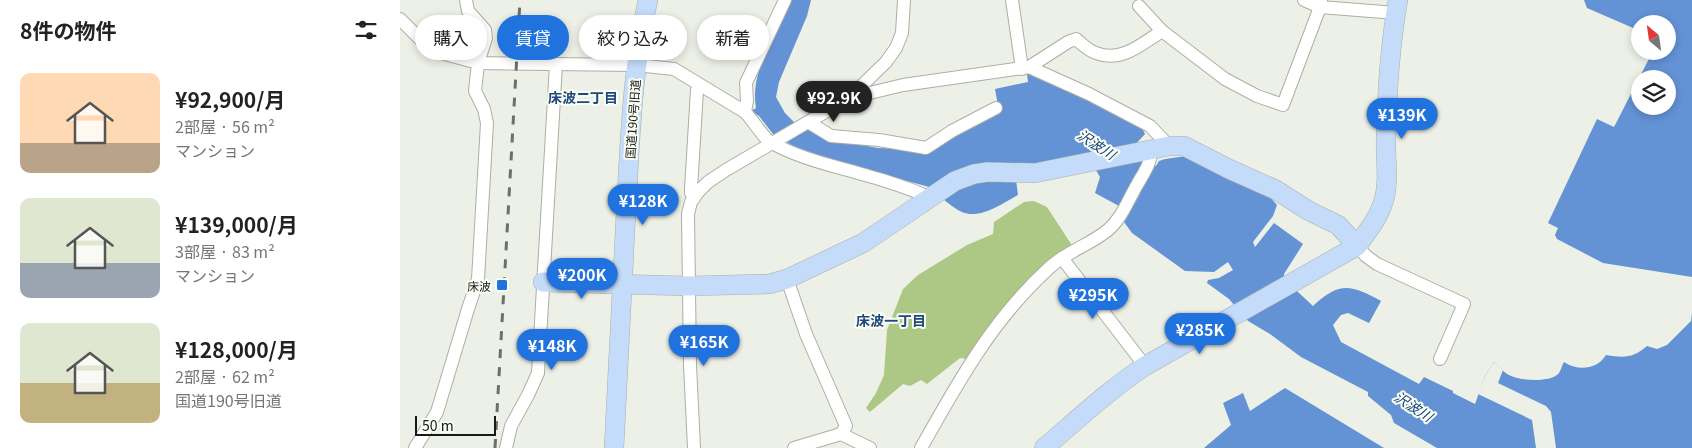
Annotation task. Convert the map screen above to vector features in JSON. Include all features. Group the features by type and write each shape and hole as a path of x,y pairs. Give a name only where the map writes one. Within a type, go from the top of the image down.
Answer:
{"street":[{"path":"416,448 437,412 478,279 487,123 484,109 475,91 478,63 486,38 485,30 468,11 466,0"},
{"name":"国道190号旧道","path":"614,448 636,65 648,0"},
{"path":"785,0 746,83 746,107 767,140 807,158 870,176 919,192 931,198"},
{"path":"694,448 688,286 688,214 691,202 708,182 726,170 850,98 886,62 896,48 902,33 904,0"},
{"path":"1012,0 1026,68"},
{"path":"1044,448 1101,399 1145,366 1357,246 1379,214 1384,201 1387,183 1385,140 1397,7 1321,4 1304,0"},
{"path":"1139,6 1162,31 1224,79 1257,96 1282,105 1321,4"},
{"path":"400,20 423,42 441,53 478,63 636,65 674,69 700,86 746,107"},
{"path":"850,98 903,85 1026,68 1076,39 1094,53 1105,56 1122,54 1134,50 1162,31"},
{"path":"506,448 511,426 538,373 556,64"},
{"path":"1026,68 1089,94 1150,126 1170,146"},
{"path":"694,198 691,194 691,189 697,90 700,86"},
{"path":"807,123 831,136 879,140 926,148 952,131 996,108"},
{"path":"543,282 688,286 769,284 787,279 863,243 956,181 974,174 1035,173 1146,155 1170,146 1184,146 1276,190 1309,212 1338,225 1366,256 1377,264 1464,304 1440,359"},
{"path":"921,448 970,363 1019,298 1048,268 1109,230 1119,219 1146,155"},
{"path":"1062,258 1145,366"},
{"path":"787,279 806,334 846,426 841,434 794,448"},
{"path":"841,434 870,448"}],"green space":[{"path":"1034,201 1047,207 1073,247 967,359 960,358 927,384 921,380 910,386 903,384 870,412 866,408 876,393 884,375 887,330 903,289 918,275 967,245 993,234 994,222 1024,202"}],"water":[{"name":"沢波川","path":"790,0 811,0 807,16 779,82 776,97 785,113 795,123 823,138 878,148 930,150 999,111 995,89 1028,82 1027,73 1031,72 1092,100 1142,128 1145,134 1133,147 1135,159 1156,166 1159,161 1165,159 1186,156 1268,195 1277,205 1273,216 1253,242 1255,247 1274,223 1303,244 1284,274 1284,279 1313,306 1331,292 1346,288 1362,292 1381,301 1369,323 1348,313 1341,315 1333,325 1341,342 1419,384 1424,377 1475,404 1485,376 1494,362 1505,373 1514,377 1528,380 1543,380 1559,373 1564,362 1575,367 1586,368 1597,364 1606,355 1628,356 1637,353 1647,346 1657,349 1667,345 1691,321 1692,313 1692,448 1437,448 1394,423 1391,415 1368,396 1368,392 1301,357 1270,334 1248,321 1229,299 1207,283 1208,280 1219,278 1233,270 1228,262 1214,272 1185,271 1132,233 1124,222 1140,194 1130,189 1119,206 1095,193 1100,177 1088,157 1016,180 1018,195 991,210 969,214 962,212 942,198 965,186 980,182 997,182 1002,178 933,188 807,154 773,134 759,116 751,111 756,108 756,82 759,70 763,60 769,60 769,46 787,11"},
{"path":"1584,0 1692,0 1692,277 1603,263 1557,239 1555,235 1558,228 1548,223 1597,119 1614,127 1631,94 1631,115 1676,115 1676,70 1643,70 1648,60 1676,60 1676,15 1631,15 1631,27 1587,8"},
{"path":"1285,388 1384,448 1204,448 1231,425 1223,403 1243,393 1250,411"}],"pier":[{"path":"1494,362 1503,370 1498,383 1546,406 1551,412 1556,448 1536,448 1532,420 1478,394 1485,376"}],"railway":[{"path":"495,448 520,0"}],"place":[{"name":"床波","path":"502,285"}],"district":[{"name":"床波二丁目","path":"583,97"},
{"name":"床波一丁目","path":"891,320"}]}
